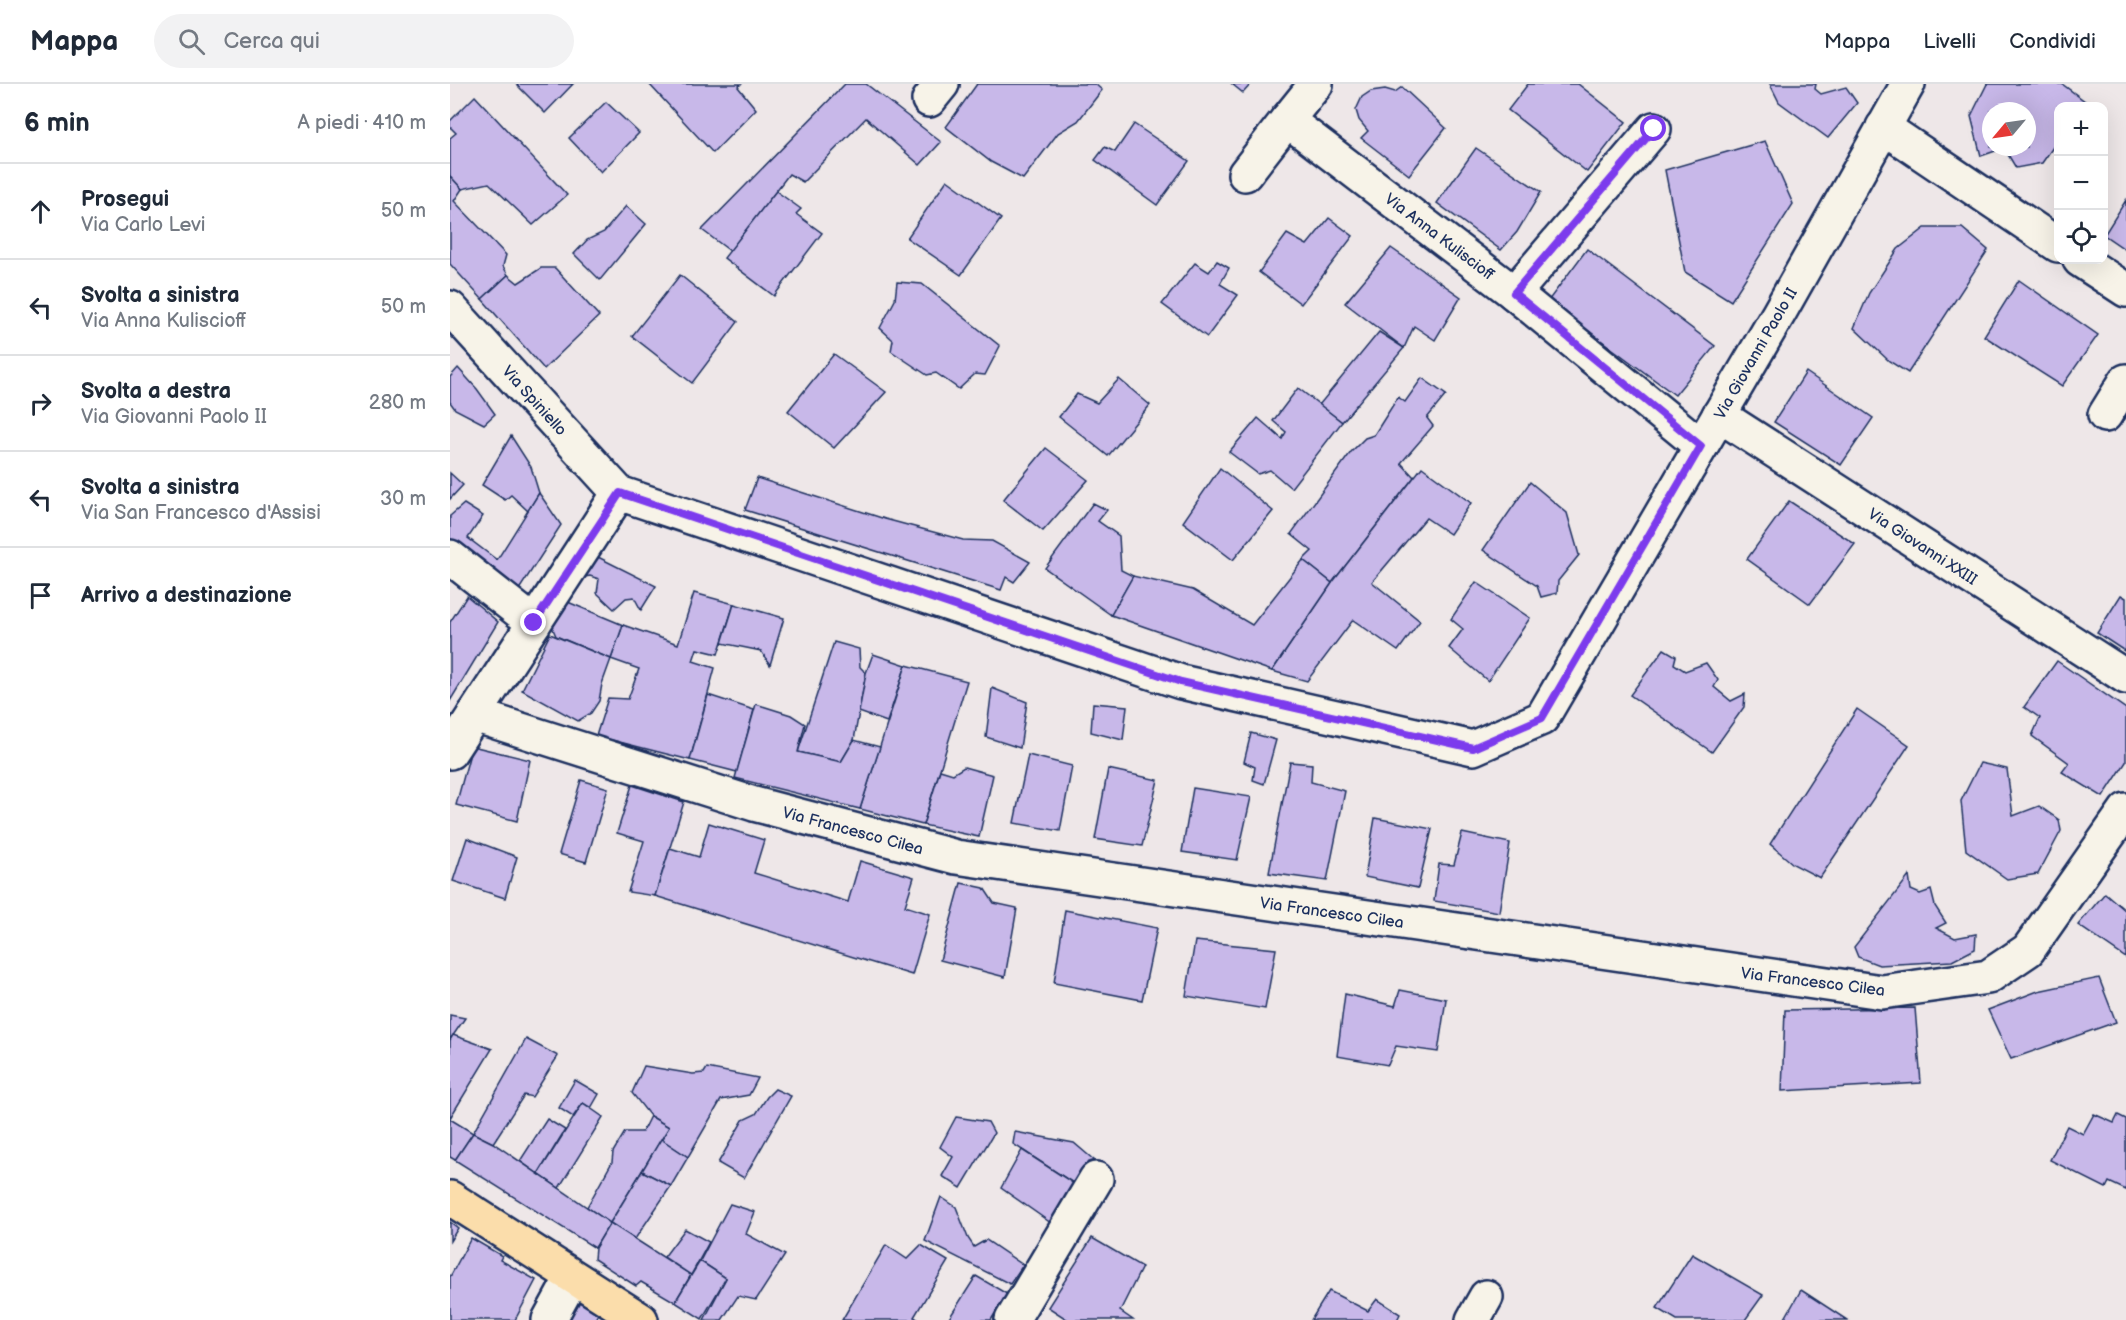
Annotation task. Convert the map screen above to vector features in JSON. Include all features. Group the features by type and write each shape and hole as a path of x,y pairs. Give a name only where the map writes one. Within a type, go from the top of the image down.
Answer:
{"main road":[{"path":"450,1198 641,1320"}],"street":[{"path":"1245,174 1316,84"},
{"name":"Via Giovanni Paolo II","path":"620,493 1181,682 1473,748 1542,718 1719,415 1908,84"},
{"name":"Via Anna Kuliscioff","path":"1287,120 1514,293 1701,446"},
{"path":"1883,128 2054,242"},
{"path":"1514,293 1654,129"},
{"path":"2086,264 2126,290"},
{"name":"Via Spiniello","path":"450,308 620,493"},
{"path":"2105,415 2126,381"},
{"name":"Via Giovanni XXIII","path":"1719,415 2126,677"},
{"path":"450,752 620,493"},
{"path":"450,557 534,623"},
{"name":"Via Francesco Cilea","path":"474,715 754,804 956,857 1882,993 1988,977 2028,950 2126,810"},
{"path":"1012,1320 1096,1179"},
{"path":"549,1320 572,1278"}],"building":[{"path":"516,84 573,84 545,113"},
{"path":"649,84 741,84 738,87 756,109 713,153"},
{"path":"845,84 866,84 941,142 920,165 866,118 803,182 789,174 730,251 702,230"},
{"path":"977,84 1095,84 1102,90 1078,121 1058,133 1023,179 991,162 946,127"},
{"path":"1232,84 1251,84 1243,93"},
{"path":"1528,84 1578,84 1626,122 1587,172 1508,110"},
{"path":"1770,84 1816,84 1815,89 1821,94 1846,87 1857,103 1828,138 1779,102"},
{"path":"1987,84 2062,84 2086,102 2054,102 2054,146 2042,163 2016,168 2009,156 2036,156 2036,102 1982,102 1981,156 1971,116"},
{"path":"1402,87 1446,128 1409,175 1361,138 1368,131 1359,120 1356,110 1362,97 1371,91 1385,89 1395,92"},
{"path":"475,96 567,195 533,225 489,183 462,189 450,176 450,138 456,133 450,127 450,121"},
{"path":"606,102 639,133 601,172 569,138"},
{"path":"1134,124 1189,161 1157,205 1095,160 1105,147 1115,152"},
{"path":"1765,141 1793,204 1731,301 1685,272 1665,170"},
{"path":"1476,148 1541,192 1517,232 1501,250 1437,203"},
{"path":"450,176 462,189 454,201 506,255 503,266 508,275 482,299 450,264"},
{"path":"947,180 1001,219 961,275 907,238"},
{"path":"776,191 801,209 796,214 822,233 774,296 724,258"},
{"path":"2126,200 2126,250 2108,238 2108,229"},
{"path":"626,206 646,224 600,280 574,254 587,240 604,232"},
{"path":"1329,218 1353,236 1301,304 1259,272 1287,234 1307,245"},
{"path":"1925,228 1962,228 1988,250 1908,373 1889,361 1854,328 1869,293 1898,249"},
{"path":"1391,248 1461,297 1435,340 1414,326 1404,348 1345,303"},
{"path":"1587,249 1715,346 1675,395 1548,301"},
{"path":"1217,261 1229,268 1220,284 1238,295 1207,337 1162,304 1195,263 1209,272"},
{"path":"541,268 555,268 599,316 544,369 482,299 508,275 518,283"},
{"path":"680,275 738,322 692,383 632,336"},
{"path":"2019,280 2098,335 2062,386 1984,336"},
{"path":"897,282 922,284 1000,346 985,375 975,374 959,389 936,373 927,375 891,351 893,340 880,328 895,300"},
{"path":"1379,332 1404,348 1342,422 1319,405"},
{"path":"834,354 886,392 834,448 788,411"},
{"path":"458,368 495,414 484,424 455,409 450,402 450,377"},
{"path":"1806,372 1873,418 1841,465 1774,422"},
{"path":"1422,378 1446,395 1427,418 1433,426 1401,463 1414,477 1332,583 1303,560 1312,551 1291,534 1351,452 1365,438 1374,435 1398,397 1405,402"},
{"path":"1119,379 1150,405 1108,456 1059,417 1077,394 1097,403"},
{"path":"1298,388 1342,422 1291,488 1270,470 1258,474 1229,452 1258,418 1282,439 1286,432 1273,421"},
{"path":"511,436 531,467 539,493 528,511 511,495 505,500 482,485"},
{"path":"1046,448 1088,480 1043,531 1003,500"},
{"path":"1422,467 1471,503 1450,534 1426,518 1372,582 1420,621 1398,651 1353,620 1307,681 1272,671 1332,583"},
{"path":"1220,468 1273,511 1233,560 1183,522"},
{"path":"450,473 463,485 450,499"},
{"path":"757,478 885,519 963,540 992,541 1030,562 1014,582 1006,577 1001,590 745,510"},
{"path":"1530,482 1567,513 1579,555 1558,581 1557,593 1541,597 1537,586 1483,550"},
{"path":"539,493 561,525 513,599 450,553 450,516 464,504 483,516 468,538 497,560"},
{"path":"1789,501 1855,544 1810,604 1747,559"},
{"path":"1093,503 1107,510 1098,521 1119,536 1121,570 1133,576 1111,615 1045,568"},
{"path":"592,554 656,586 641,610 634,597 626,598 614,609 597,593 599,579 590,576 580,578"},
{"path":"1303,560 1332,583 1272,671 1111,615 1133,576 1193,590 1252,625"},
{"path":"1476,582 1530,618 1488,681 1449,648 1463,629 1451,619"},
{"path":"694,593 734,604 718,654 697,649 693,661 715,668 690,760 596,736 608,698 628,699 639,669 611,659 623,625 678,644"},
{"path":"2121,595 2126,598 2126,652 2097,633"},
{"path":"467,596 498,622 450,701 450,622"},
{"path":"563,600 623,625 611,659 556,636 550,622"},
{"path":"734,604 784,618 770,665 761,651 722,643"},
{"path":"550,634 611,659 599,701 591,713 578,721 522,690"},
{"path":"834,642 859,649 860,667 866,673 854,740 841,762 798,752"},
{"path":"1664,649 1676,656 1674,664 1685,671 1706,663 1718,680 1714,687 1731,701 1745,694 1744,707 1712,752 1630,695"},
{"path":"873,654 906,665 887,722 859,712 866,673"},
{"path":"2057,661 2126,709 2126,762 2103,797 2062,772 2069,763 2032,736 2040,718 2024,707"},
{"path":"906,665 967,681 923,825 860,809"},
{"path":"992,688 1027,702 1020,748 986,737"},
{"path":"708,695 754,710 737,772 690,760"},
{"path":"1093,703 1127,706 1123,740 1091,732"},
{"path":"756,704 791,715 805,724 798,752 841,762 854,740 880,747 860,809 735,778"},
{"path":"1857,709 1909,745 1820,878 1793,864 1770,844"},
{"path":"1251,733 1276,740 1264,784 1253,780 1255,767 1244,762"},
{"path":"472,746 530,760 517,821 456,805"},
{"path":"1028,755 1072,766 1060,831 1014,823"},
{"path":"1290,762 1312,764 1311,782 1345,791 1327,881 1269,873"},
{"path":"1980,763 2007,769 2013,816 2039,806 2059,820 2061,831 2038,874 2007,879 1966,850 1961,801"},
{"path":"964,767 993,775 979,837 923,825 940,770 953,774"},
{"path":"1108,769 1158,780 1142,846 1095,839"},
{"path":"581,780 608,788 586,862 559,854"},
{"path":"632,785 684,802 655,896 628,892 644,841 617,833"},
{"path":"1193,788 1251,797 1237,860 1182,852"},
{"path":"1375,818 1432,829 1418,888 1365,877"},
{"path":"709,823 764,840 754,873 848,902 860,861 914,877 905,906 930,914 912,975 655,896 670,848 699,857"},
{"path":"1462,833 1510,843 1499,912 1434,901 1439,864 1454,865"},
{"path":"467,838 517,857 505,898 453,881"},
{"path":"1909,876 1911,890 1920,894 1931,890 1935,906 1946,923 1936,928 1955,938 1976,934 1975,949 1952,961 1879,965 1858,957 1854,947"},
{"path":"961,883 984,888 994,903 1017,908 1005,977 940,960"},
{"path":"2105,893 2126,911 2126,958 2078,925"},
{"path":"1065,910 1157,928 1142,1000 1054,983"},
{"path":"1195,941 1276,949 1265,1009 1186,996"},
{"path":"2099,978 2116,1022 2011,1059 1988,1010 2038,991"},
{"path":"1400,990 1446,999 1438,1052 1396,1046 1388,1065 1337,1056 1345,994 1395,1006"},
{"path":"1915,1008 1921,1083 1782,1091 1785,1010"},
{"path":"450,1015 465,1018 450,1040"},
{"path":"453,1035 492,1049 450,1118 450,1040"},
{"path":"526,1039 558,1056 532,1097 524,1095 493,1143 473,1133"},
{"path":"644,1066 693,1074 704,1073 707,1068 758,1078 749,1095 721,1100 688,1157 661,1139 669,1127 650,1116 632,1093"},
{"path":"575,1080 599,1094 591,1108 583,1103 573,1117 559,1108"},
{"path":"775,1089 791,1096 744,1178 718,1163 743,1120 756,1114"},
{"path":"583,1103 603,1117 559,1188 538,1174"},
{"path":"2094,1114 2114,1123 2118,1115 2126,1119 2126,1190 2109,1182 2106,1188 2050,1160 2067,1126 2083,1134"},
{"path":"650,1116 669,1127 610,1223 587,1207 612,1162 613,1152 625,1132 642,1132"},
{"path":"956,1117 988,1122 994,1133 961,1188 942,1176 953,1157 940,1147"},
{"path":"450,1119 473,1133 455,1160 450,1157"},
{"path":"547,1119 565,1130 538,1174 520,1161"},
{"path":"1015,1132 1074,1143 1094,1160 1076,1185 1013,1144"},
{"path":"473,1133 493,1143 610,1223 595,1248 455,1160"},
{"path":"661,1139 688,1157 671,1186 642,1171"},
{"path":"1022,1150 1076,1185 1051,1223 1001,1188"},
{"path":"642,1171 671,1186 635,1239 610,1223"},
{"path":"941,1197 956,1207 974,1247 986,1240 1023,1265 1010,1284 925,1241"},
{"path":"730,1204 755,1212 746,1234 785,1255 756,1300 738,1296 722,1320 704,1320 726,1278 700,1261"},
{"path":"450,1222 458,1228 450,1241"},
{"path":"610,1223 691,1275 675,1302 641,1282 636,1286 594,1259 595,1248"},
{"path":"685,1229 709,1242 691,1275 664,1257"},
{"path":"471,1238 502,1256 500,1260 536,1280 515,1320 450,1320 450,1277"},
{"path":"1092,1238 1142,1267 1120,1311 1133,1320 1068,1320 1048,1307"},
{"path":"886,1245 907,1259 921,1245 948,1261 914,1317 919,1320 842,1320"},
{"path":"1692,1254 1763,1295 1745,1320 1677,1320 1657,1308"},
{"path":"700,1261 726,1278 702,1319 675,1302"},
{"path":"976,1276 1007,1294 991,1320 948,1320"},
{"path":"1801,1290 1847,1320 1784,1320"},
{"path":"1329,1291 1368,1311 1377,1299 1400,1314 1397,1320 1311,1320"},
{"path":"576,1298 599,1311 595,1320 564,1320"}],"route":[{"path":"534,623 620,493 1181,682 1473,748 1542,718 1701,446 1514,293 1654,129"}]}
